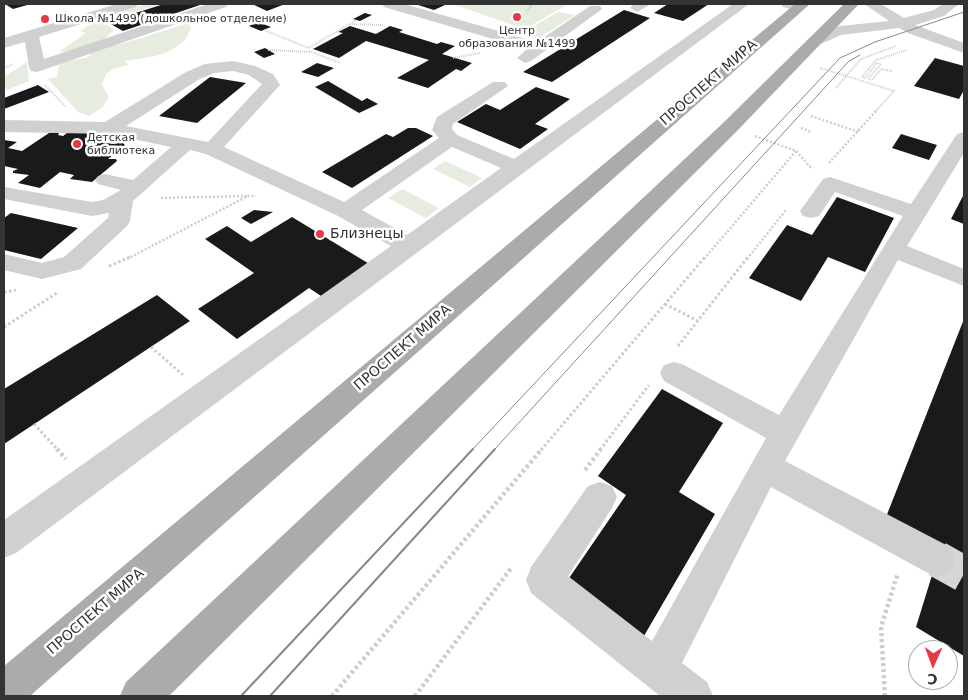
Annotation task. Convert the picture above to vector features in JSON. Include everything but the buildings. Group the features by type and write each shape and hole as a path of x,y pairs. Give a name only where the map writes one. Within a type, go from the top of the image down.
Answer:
{"main road":[{"path":"140,696 729,128 852,4"},
{"name":"ПРОСПЕКТ МИРА","path":"4,692 796,5"}],"street":[{"path":"4,43 130,4"},
{"path":"31,34 37,67 221,4"},
{"path":"389,4 537,47"},
{"path":"4,541 742,4"},
{"path":"871,4 901,24 964,48"},
{"path":"889,4 921,9 949,6"},
{"path":"815,41 840,31 901,24 920,19 949,6"},
{"path":"521,60 538,50 537,47 595,9"},
{"path":"485,52 500,56 520,42"},
{"path":"109,128 192,76 211,68 233,66 255,71 267,78 271,85 212,149"},
{"path":"498,86 444,121 442,130 450,139 517,168"},
{"path":"4,126 109,128 212,149 346,211 409,246"},
{"path":"658,670 766,467 894,249 964,138"},
{"path":"346,211 450,139"},
{"path":"4,193 92,209 110,206 130,193 187,143"},
{"path":"105,180 130,193"},
{"path":"811,212 830,183 916,213"},
{"path":"4,262 42,271 72,263 119,221 130,193"},
{"path":"894,249 964,278"},
{"path":"674,373 786,433"},
{"path":"766,467 922,551"},
{"path":"600,497 544,580 693,696"}],"path":[{"path":"527,11 533,4"},
{"path":"308,48 357,20"},
{"path":"264,30 308,48 310,52"},
{"path":"836,88 861,59 897,45 908,50 876,60 862,77 865,78 877,63 880,64 868,79 872,80 881,69 892,71"},
{"path":"268,50 310,52 340,63"},
{"path":"453,58 485,52"},
{"path":"820,68 856,78"},
{"path":"811,116 859,132"},
{"path":"801,128 812,132"},
{"path":"754,136 796,151 817,175"},
{"path":"332,696 796,151"},
{"path":"130,193 258,196"},
{"path":"106,267 133,256 248,196"},
{"path":"4,327 63,288"},
{"path":"4,292 22,289"},
{"path":"665,304 698,321"},
{"path":"151,347 185,376"},
{"path":"34,424 67,460"},
{"path":"884,696 882,627 922,551"}],"shaded area":[{"path":"146,4 161,4 103,22 114,30 100,43 59,52 86,33 80,31 101,18"},
{"name":"Центр образования №1499","path":"452,4 568,4 525,29"},
{"path":"558,12 575,15 537,39 519,35"},
{"path":"188,23 191,29 185,40 170,51 155,56 125,61 128,65 113,69 106,74 102,85 109,97 103,107 89,116 78,112 48,79 57,77 59,63 89,57 92,51"},
{"path":"27,62 29,81 7,90 4,85 4,77"},
{"path":"445,161 482,178 470,187 433,169"},
{"path":"402,189 439,208 426,218 388,198"}],"tunnel":[{"path":"937,559 964,574"}],"tram line":[{"path":"472,450 840,58 875,42 964,12"},
{"path":"494,450 849,61 860,55"},
{"path":"241,696 473,449"},
{"path":"270,696 495,449"}],"place":[{"name":"Центр образования №1499","path":"517,17"},
{"name":"Школа №1499 (дошкольное отделение)","path":"45,19"},
{"name":"Детская библиотека","path":"77,144"},
{"name":"Близнецы","path":"320,234"}]}
